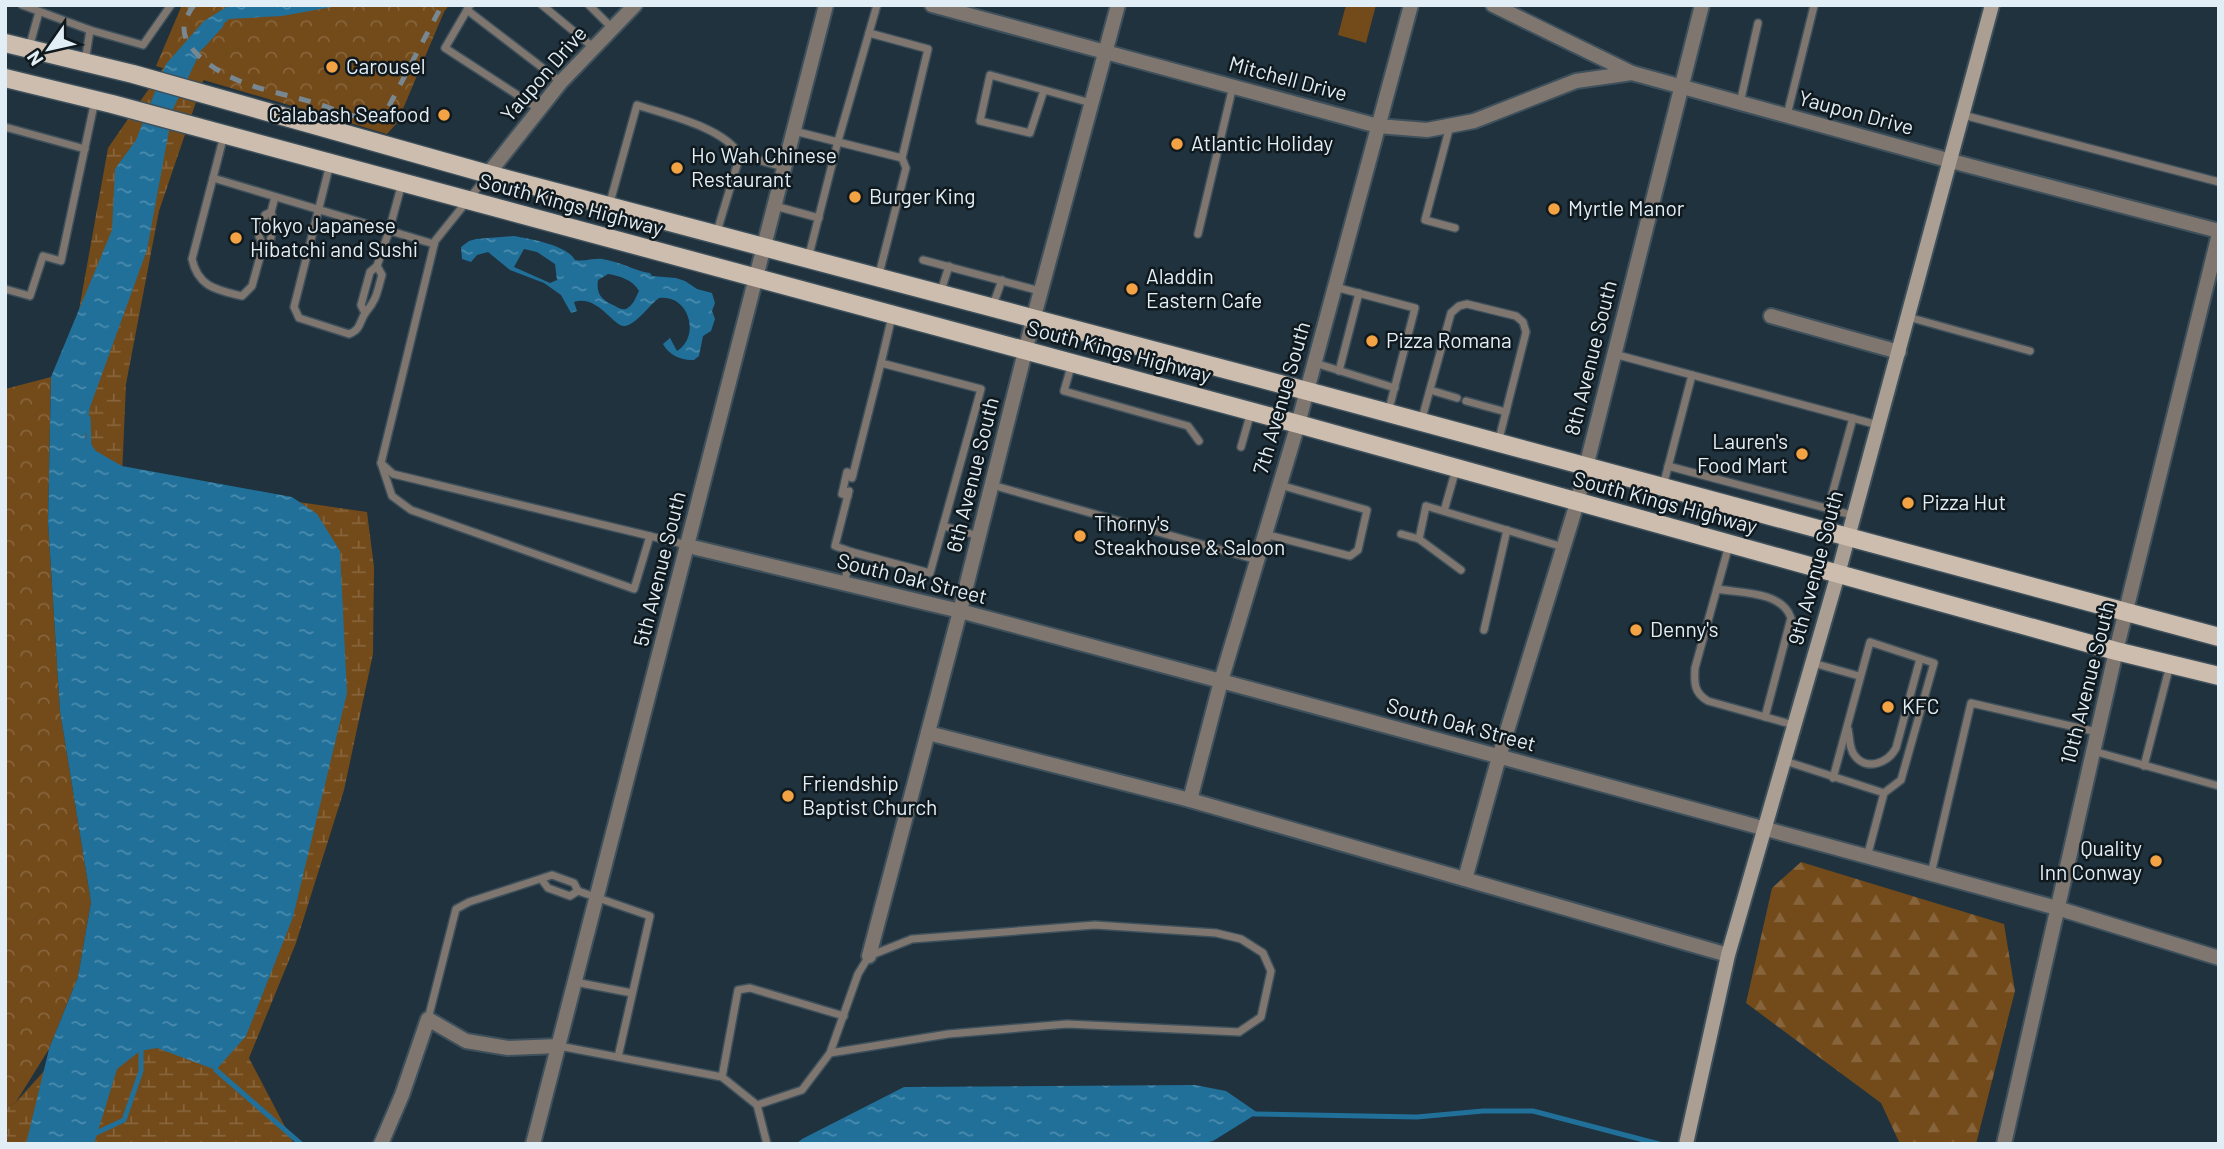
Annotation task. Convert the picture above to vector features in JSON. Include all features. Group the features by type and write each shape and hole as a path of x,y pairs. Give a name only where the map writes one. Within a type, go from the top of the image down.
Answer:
{"main road":[{"name":"South Kings Highway","path":"5,43 223,99 877,279 1307,391 2219,637"},
{"name":"South Kings Highway","path":"5,78 104,102 1298,424 2116,651 2219,676"}],"street":[{"name":"Yaupon Drive","path":"488,174 561,82 635,5"},
{"name":"5th Avenue South","path":"533,1144 826,5"},
{"name":"Mitchell Drive","path":"932,5 1378,126 1427,130 1451,126 1474,121 1576,81 1632,73"},
{"name":"6th Avenue South","path":"869,956 1033,320 1118,5"},
{"name":"7th Avenue South","path":"1190,800 1221,681 1298,424 1411,5"},
{"name":"Yaupon Drive","path":"1493,5 1632,73 2219,233"},
{"name":"8th Avenue South","path":"1465,879 1499,757 1577,503 1702,5"},
{"name":"9th Avenue South","path":"1686,1144 1728,956 1838,574 1992,5"},
{"name":"10th Avenue South","path":"2004,1144 2116,651 2219,233"},
{"path":"1771,316 1899,352"},
{"name":"South Oak Street","path":"688,546 960,611 1221,681 2057,908 2219,958"},
{"path":"928,733 1190,800 1728,956"},
{"path":"381,1144 428,1019 466,1041 508,1048 559,1046"}],"lane":[{"path":"22,5 90,30 143,45 171,5"},
{"path":"542,5 594,48"},
{"path":"589,5 612,29"},
{"path":"808,260 838,141 877,5"},
{"path":"1787,116 1814,6"},
{"path":"539,109 446,48 469,8 561,82"},
{"path":"29,49 40,12"},
{"path":"1740,103 1758,23"},
{"path":"85,63 90,30"},
{"path":"869,33 928,49 902,158 906,168 877,279"},
{"path":"1044,90 1030,134 980,121 990,75 1091,103"},
{"path":"1198,234 1233,86"},
{"path":"5,289 30,296 43,256 61,261 85,149 104,102"},
{"path":"609,206 637,105 699,124 736,148 740,155 785,167"},
{"path":"1963,115 2219,183"},
{"path":"1451,126 1425,220 1455,228"},
{"path":"5,127 85,149"},
{"path":"794,131 902,158"},
{"path":"225,135 192,259 195,272 203,282 242,296 252,286 263,246 259,236"},
{"path":"716,235 740,155"},
{"path":"330,163 293,307 294,312 299,318 349,334 361,327 365,313 373,308 382,275 377,266"},
{"path":"488,174 434,244 381,463 392,496 411,510 634,589 650,537"},
{"path":"213,178 434,244"},
{"path":"365,313 360,305 363,292 370,272 377,266 402,183"},
{"path":"263,246 270,242 274,223 271,212 275,197"},
{"path":"775,206 818,218"},
{"path":"261,227 265,215 271,212"},
{"path":"923,260 1041,292"},
{"path":"940,295 949,266"},
{"path":"992,309 1002,280"},
{"path":"1335,287 1415,308 1388,413"},
{"path":"1339,371 1359,293"},
{"path":"1421,422 1451,313 1459,306 1467,304 1516,316 1523,322 1527,332 1498,443"},
{"path":"881,363 981,389 930,573 835,546 848,494 842,494 847,472 852,476 892,316"},
{"path":"1908,317 2029,351"},
{"path":"1613,354 1878,425"},
{"path":"1072,363 1064,391 1188,426 1199,442"},
{"path":"1314,363 1395,388"},
{"path":"1662,488 1692,375"},
{"path":"1430,390 1457,398"},
{"path":"1466,401 1506,412"},
{"path":"1241,447 1251,412"},
{"path":"1828,509 1853,418"},
{"path":"381,463 393,474 688,546"},
{"path":"1668,466 1853,515"},
{"path":"1444,511 1456,469"},
{"path":"1700,498 1706,476"},
{"path":"992,485 1257,560"},
{"path":"1265,534 1350,556 1358,550 1367,510 1280,485"},
{"path":"1740,508 1745,487"},
{"path":"1789,520 1794,500"},
{"path":"1419,539 1426,506 1564,547"},
{"path":"943,526 979,536"},
{"path":"1484,630 1507,530"},
{"path":"1401,534 1419,539 1461,570"},
{"path":"1729,545 1695,668 1694,683 1699,696 1708,701 1795,725"},
{"path":"844,583 852,552"},
{"path":"1717,589 1776,600 1788,609 1791,618 1765,717"},
{"path":"1833,778 1870,642 1934,663 1901,780 1884,793 1867,857"},
{"path":"1848,728 1850,747 1856,757 1867,763 1880,763 1891,757 1896,748 1920,659"},
{"path":"1812,663 1859,676"},
{"path":"2144,766 2170,664"},
{"path":"1931,874 1971,703 2097,732"},
{"path":"2093,751 2219,786"},
{"path":"1785,761 1884,793"},
{"path":"428,1019 456,909 469,902 552,875 574,883 578,891 650,916 618,1057"},
{"path":"542,880 548,888 570,896 578,891"},
{"path":"757,1105 802,1090 830,1053 858,974 869,956 912,939 1095,925 1216,933 1241,939 1264,953 1271,971 1261,1017 1239,1032 1067,1024 948,1034 830,1053"},
{"path":"575,982 632,993"},
{"path":"722,1077 738,990 750,988 844,1016"},
{"path":"559,1046 722,1077 757,1105 766,1144"}],"green space":[{"path":"182,5 449,5 397,123 387,134 156,66"},
{"path":"229,5 159,211 126,384 122,476 367,512 374,567 373,654 344,790 296,943 249,1058 294,1144 5,1144 5,1109 16,1102 74,1038 101,855 74,338 108,148 166,64"},
{"path":"1346,5 1376,5 1366,43 1338,35"},
{"path":"51,377 48,522 60,711 91,902 78,977 49,1049 16,1102 5,1109 5,389"},
{"path":"1801,862 2004,924 2015,991 1976,1144 1900,1144 1881,1103 1746,1003 1772,888"}],"water":[{"path":"343,5 282,16 229,19 207,38 173,109 147,250 90,407 85,437 96,451 122,466 292,497 317,514 340,551 347,693 293,917 246,1036 216,1070 157,1048 140,1051 117,1069 94,1144 26,1144 49,1049 78,977 91,902 60,711 48,522 51,377 112,230 115,169 136,140 166,64 204,21 228,6"},
{"path":"514,236 529,239 564,250 575,260 608,260 650,273 652,276 685,281 697,289 712,293 715,319 711,331 703,336 699,356 694,360 681,358 668,351 663,344 670,338 677,351 689,336 688,317 678,302 659,298 634,322 625,326 598,307 583,301 574,302 577,311 571,313 561,295 544,283 510,270 488,252 477,255 471,262 462,259 461,247 476,239","holes":["524,249 537,252 555,264 557,280 550,283 514,267","608,274 626,279 639,291 626,309 607,302 599,293 598,280"]},
{"path":"1195,1085 1226,1091 1258,1113 1213,1141 1200,1144 796,1144 904,1087"}],"waterway":[{"path":"202,46 221,25"},
{"path":"88,418 89,447"},
{"path":"92,1135 124,1120 141,1071 141,1046"},
{"path":"214,1063 216,1070 301,1144"},
{"path":"1254,1114 1417,1117 1483,1111 1533,1111 1659,1144"}],"railway":[{"path":"194,5 185,23 185,34 195,52 207,63 250,85 357,117 377,115 388,108 442,5"}],"place":[{"name":"Carousel","path":"332,67"},
{"name":"Calabash Seafood","path":"444,115"},
{"name":"Atlantic Holiday","path":"1177,144"},
{"name":"Ho Wah Chinese Restaurant","path":"677,168"},
{"name":"Burger King","path":"855,197"},
{"name":"Myrtle Manor","path":"1554,209"},
{"name":"Tokyo Japanese Hibatchi and Sushi","path":"236,238"},
{"name":"Aladdin Eastern Cafe","path":"1132,289"},
{"name":"Pizza Romana","path":"1372,341"},
{"name":"Lauren's Food Mart","path":"1802,454"},
{"name":"Pizza Hut","path":"1908,503"},
{"name":"Thorny's Steakhouse & Saloon","path":"1080,536"},
{"name":"Denny's","path":"1636,630"},
{"name":"KFC","path":"1888,707"},
{"name":"Friendship Baptist Church","path":"788,796"},
{"name":"Quality Inn Conway","path":"2156,861"}]}
